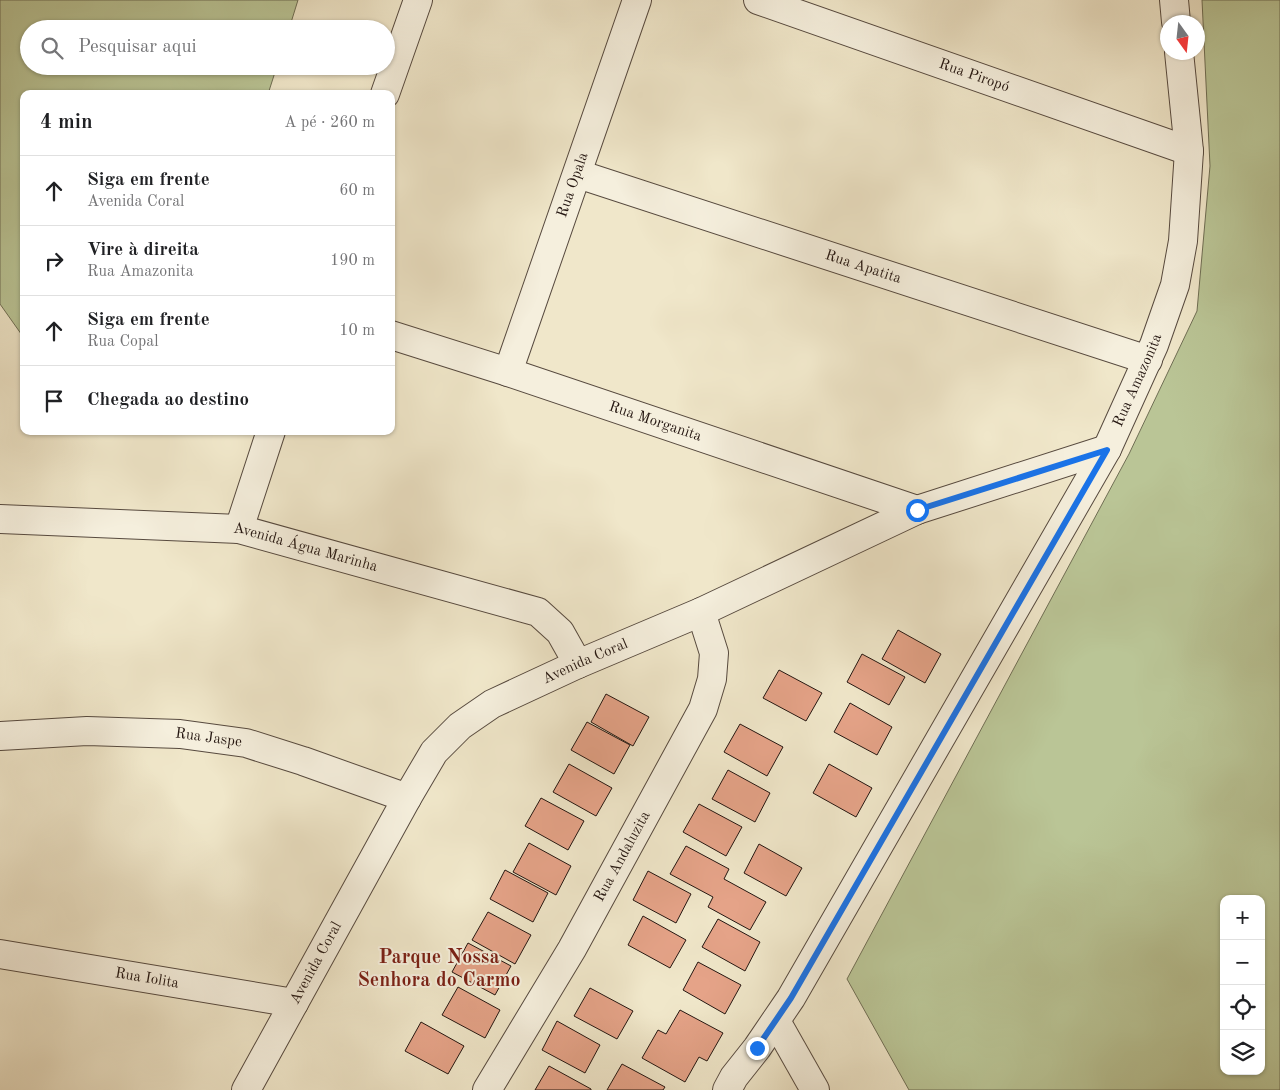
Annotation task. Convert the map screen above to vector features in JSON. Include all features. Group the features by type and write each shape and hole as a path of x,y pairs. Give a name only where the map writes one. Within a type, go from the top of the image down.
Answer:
{"street":[{"path":"395,66 418,0"},
{"name":"Rua Opala","path":"508,372 637,0"},
{"name":"Rua Piropó","path":"758,0 1189,151"},
{"path":"1174,0 1175,15"},
{"name":"Rua Amazonita","path":"727,1090 734,1077 791,998 1107,450 1148,360 1175,284 1182,241 1189,151 1180,60"},
{"path":"386,90 392,75"},
{"name":"Rua Apatita","path":"578,174 1148,360"},
{"name":"Rua Morganita","path":"395,336 508,372 917,510"},
{"path":"240,529 270,435"},
{"name":"Avenida Coral","path":"246,1090 434,752 460,726 492,704 578,664 701,612 917,510 1107,450"},
{"name":"Avenida Água Marinha","path":"0,519 240,529 538,612 560,632 578,664"},
{"name":"Rua Andaluzita","path":"487,1090 572,949 703,709 712,679 714,653 701,612"},
{"name":"Rua Jaspe","path":"0,736 96,731 180,734 246,743 407,798"},
{"name":"Rua Iolita","path":"0,954 294,1004"},
{"path":"776,1021 815,1090"}],"green space":[{"path":"0,0 298,0 292,20 20,20 20,75 274,75 269,90 20,90 20,332 0,304"},
{"path":"1202,0 1280,0 1280,1090 909,1090 847,979 1129,454 1197,311 1210,166 1205,60 1205,15 1203,15"}],"building":[{"path":"898,630 941,654 925,683 882,659"},
{"path":"862,654 905,677 889,705 847,682"},
{"path":"779,670 822,693 806,721 763,698"},
{"path":"606,694 649,717 633,746 591,722"},
{"path":"850,703 892,727 877,755 834,732"},
{"path":"587,722 630,745 614,774 571,750"},
{"path":"740,724 783,747 767,776 724,752"},
{"path":"569,764 612,788 596,816 553,792"},
{"path":"829,764 872,788 856,817 813,793"},
{"path":"728,770 770,793 755,822 712,799"},
{"path":"541,798 584,821 568,850 525,826"},
{"path":"699,804 742,827 726,856 683,832"},
{"path":"529,843 571,866 556,895 513,872"},
{"path":"759,844 802,868 786,896 744,873"},
{"path":"686,846 729,869 724,879 766,902 750,930 708,907 713,897 670,874"},
{"path":"505,870 548,893 533,922 490,899"},
{"path":"648,871 691,894 676,923 633,900"},
{"path":"488,912 531,935 515,964 472,940"},
{"path":"643,916 686,940 670,968 628,945"},
{"path":"718,919 760,942 745,971 702,947"},
{"path":"468,943 511,966 495,995 452,972"},
{"path":"698,962 741,985 725,1014 683,990"},
{"path":"458,987 500,1010 485,1038 442,1015"},
{"path":"590,988 633,1011 617,1039 574,1016"},
{"path":"680,1010 723,1033 707,1061 699,1057 685,1082 642,1058 658,1030 666,1034"},
{"path":"557,1021 600,1045 585,1073 542,1050"},
{"path":"421,1022 464,1046 448,1074 405,1051"},
{"path":"622,1064 665,1087 663,1090 607,1090"},
{"path":"549,1066 591,1089 591,1090 535,1090"}],"district":[{"name":"Parque Nossa Senhora do Carmo","path":"439,970"}],"route":[{"path":"757,1048 791,998 1107,450 917,510"}]}
